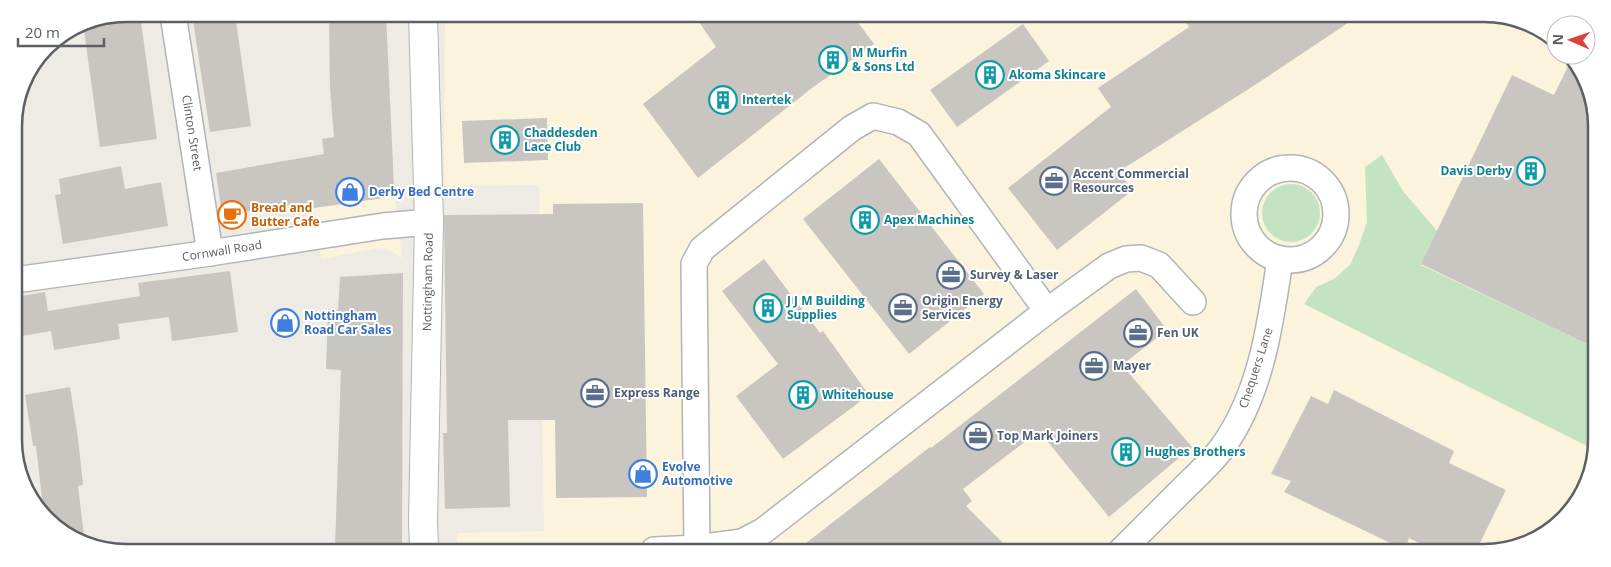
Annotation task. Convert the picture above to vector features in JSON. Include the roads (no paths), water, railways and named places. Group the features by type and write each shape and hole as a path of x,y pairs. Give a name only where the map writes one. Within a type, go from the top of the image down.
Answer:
{"street":[{"name":"Clinton Street","path":"174,22 210,253"},
{"name":"Nottingham Road","path":"422,22 429,222 423,492 424,544"},
{"path":"697,544 694,264 702,249 852,128 873,116 898,122 919,134 1047,312"},
{"name":"Cornwall Road","path":"23,279 210,253 383,226 429,222"},
{"path":"727,544 742,542 764,530 1047,312 1110,266 1126,259 1141,258 1159,266 1193,302"},
{"name":"Chequers Lane","path":"1128,544 1205,468 1222,447 1233,429 1247,401 1269,330 1280,259"}],"place":[{"name":"M Murfin & Sons Ltd","path":"833,60"},
{"name":"Akoma Skincare","path":"990,75"},
{"name":"Intertek","path":"723,100"},
{"name":"Chaddesden Lace Club","path":"505,140"},
{"name":"Davis Derby","path":"1531,171"},
{"name":"Accent Commercial Resources","path":"1054,181"},
{"name":"Derby Bed Centre","path":"350,192"},
{"name":"Bread and Butter Cafe","path":"232,215"},
{"name":"Apex Machines","path":"865,220"},
{"name":"Survey & Laser","path":"951,275"},
{"name":"J J M Building Supplies","path":"768,308"},
{"name":"Origin Energy Services","path":"903,308"},
{"name":"Nottingham Road Car Sales","path":"285,323"},
{"name":"Fen UK","path":"1138,333"},
{"name":"Mayer","path":"1094,366"},
{"name":"Express Range","path":"595,393"},
{"name":"Whitehouse","path":"803,395"},
{"name":"Top Mark Joiners","path":"978,436"},
{"name":"Hughes Brothers","path":"1126,452"},
{"name":"Evolve Automotive","path":"643,474"}]}
